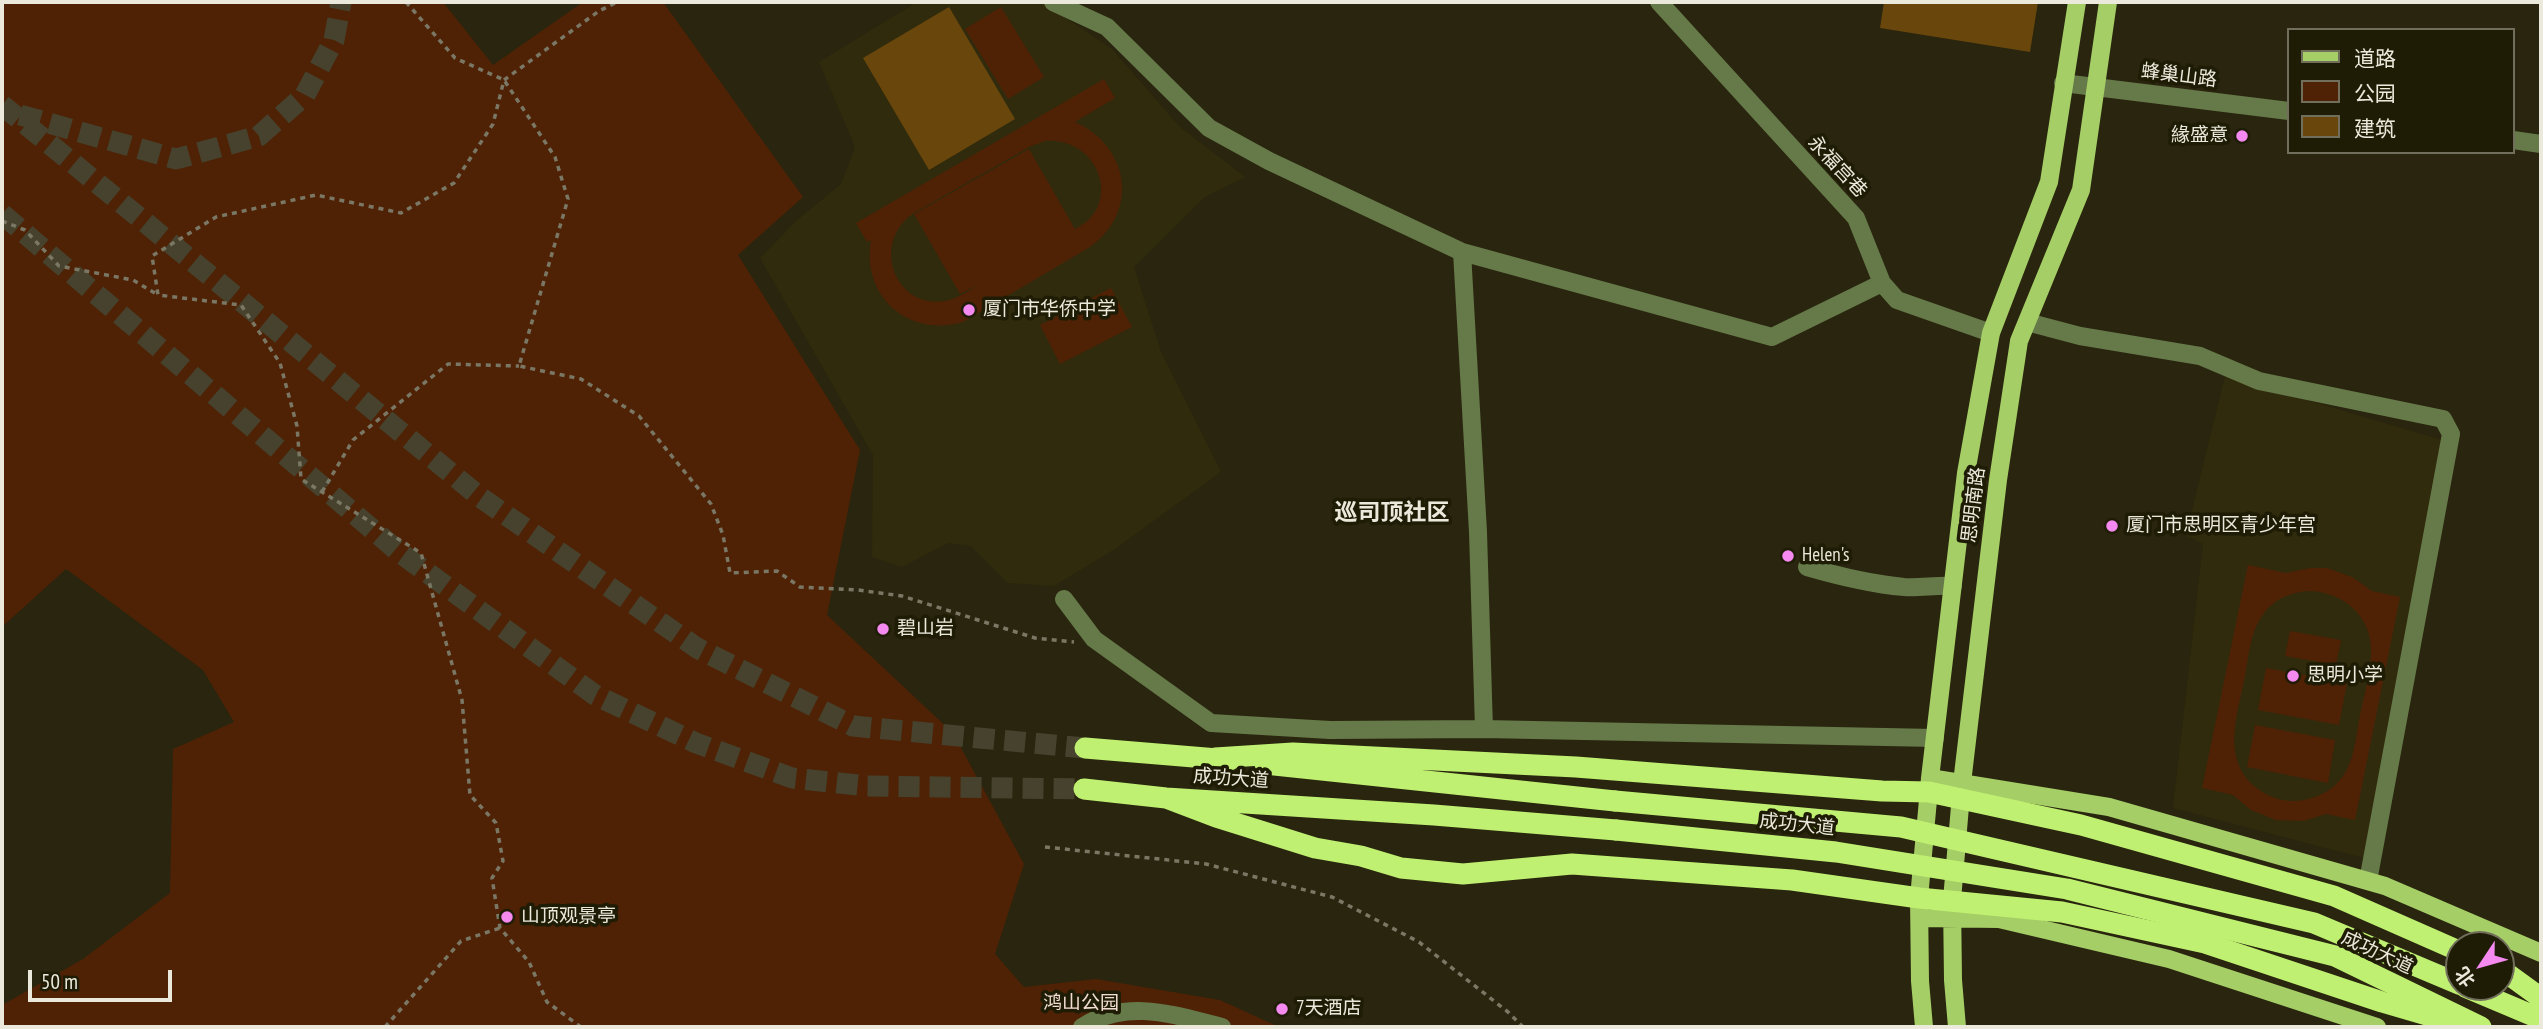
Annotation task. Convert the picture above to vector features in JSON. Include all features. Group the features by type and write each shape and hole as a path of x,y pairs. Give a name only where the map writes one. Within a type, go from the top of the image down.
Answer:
{"highway":[{"name":"成功大道","path":"1085,748 1215,758 1367,777 1900,827 2314,923 2445,979"},
{"path":"1215,758 1293,753 1576,767 1882,791 1930,785 1962,791 2334,896 2445,945"},
{"name":"成功大道","path":"1084,789 1166,798 1616,830 1836,852 2067,889 2335,956 2481,1027"},
{"path":"1166,798 1216,817 1315,848 1361,856 1401,868 1463,874 1572,864 1791,880 1919,908 2062,912 2205,943 2382,1002 2468,1027"},
{"path":"2515,979 2541,998"},
{"path":"2498,1001 2541,1019"}],"main road":[{"name":"思明南路","path":"1924,1027 1919,908 1935,738 1966,473 1991,333 2049,183 2077,2"},
{"name":"思明南路","path":"1957,1027 1952,909 1962,791 2000,468 2019,341 2081,190 2108,2"},
{"path":"1962,791 2109,807 2385,886 2541,953"},
{"path":"1952,909 2169,959 2377,1027"}],"street":[{"path":"1053,2 1107,27 1209,128 1269,161 1462,252 1772,337 1882,284 1897,300 1991,333"},
{"name":"永福宫巷","path":"1659,2 1856,218 1882,284"},
{"name":"蜂巢山路","path":"2063,83 2288,111"},
{"path":"2515,140 2541,144"},
{"path":"1462,252 1478,532 1484,729"},
{"path":"2027,322 2080,336 2200,356 2259,381 2442,419 2451,433 2368,881"},
{"path":"1807,567 1836,576 1907,587 1953,586"},
{"path":"1064,599 1094,639 1211,723 1330,730 1484,729 1935,738"},
{"path":"1082,1027 1097,1017 1157,1010 1222,1027"}],"path":[{"path":"406,2 455,58 504,80 555,157 568,200 519,366"},
{"path":"158,295 152,256 216,217 316,195 401,213 454,183 493,124 504,80 600,11 617,2"},
{"path":"2,221 25,230 59,266 133,280 158,295 241,305 280,363 297,426 301,479 421,553 462,701 470,795 496,823 503,861 492,878 500,928 529,962 547,1002 581,1027"},
{"path":"322,492 353,440 448,364 519,366 581,379 639,415 711,504 723,535 730,573 777,571 800,587 858,590 902,596 1035,638 1100,644"},
{"path":"1045,847 1206,864 1332,897 1419,942 1508,1012 1522,1027"},
{"path":"385,1027 461,941 500,928"}],"shaded area":[{"name":"厦门市华侨中学","path":"917,2 1042,2 1112,49 1179,126 1245,177 1205,197 1134,267 1161,352 1221,472 1115,549 1054,586 1008,583 971,546 948,543 902,567 872,557 873,455 760,258 797,220 841,184 855,147 819,62"},
{"name":"思明小学","path":"2225,376 2442,440 2364,858 2173,808 2203,544 2186,535"}],"green space":[{"name":"鸿山公园","path":"2,2 443,2 493,65 583,2 663,2 803,197 738,255 860,450 827,615 953,733 1024,864 995,954 1024,987 1096,979 1220,1000 1279,1027 2,1027 2,1005 83,959 170,893 173,749 234,722 203,670 66,569 2,627"},
{"path":"1001,7 1044,77 1008,99 965,29"},
{"path":"1104,79 1115,98 1075,122 1093,133 1107,147 1117,163 1122,180 1116,216 1106,232 1090,247 963,322 924,324 907,318 893,308 881,295 873,279 871,240 867,242 856,223","holes":["1045,141 1064,142 1079,149 1099,174 1099,205 1090,218 1075,229 1029,149 914,214 960,294 980,284 959,296 945,301 927,301 912,295 901,284 891,255 893,240 901,225 914,213 1031,146"]},
{"path":"1111,288 1132,327 1060,364 1040,325"},
{"path":"2248,565 2286,573 2327,568 2352,577 2372,591 2400,597 2355,820 2326,814 2303,821 2276,820 2251,810 2233,795 2202,788","holes":["2307,591 2320,592 2343,601 2360,616 2370,639 2369,676 2353,755 2343,776 2333,787 2314,797 2300,801 2283,800 2258,789 2244,774 2235,748 2236,719 2252,637 2262,616 2271,606 2287,596"]},
{"path":"2290,631 2341,640 2336,665 2285,656"},
{"path":"2266,668 2347,683 2339,725 2258,710"},
{"path":"2255,725 2335,740 2328,783 2247,767"}],"building":[{"path":"1884,2 2038,2 2030,52 1880,28"},
{"path":"949,7 1015,119 929,170 863,58"}],"tunnel":[{"path":"20,115 176,159 259,136 305,95 334,40 341,2"},
{"path":"2,105 480,497 697,648 853,726 1085,748"},
{"path":"2,214 399,552 595,695 696,743 792,778 867,786 1084,789"}],"place":[{"name":"緣盛意","path":"2242,136"},
{"name":"厦门市华侨中学","path":"969,310"},
{"name":"厦门市思明区青少年宫","path":"2112,526"},
{"name":"Helen's","path":"1788,556"},
{"name":"碧山岩","path":"883,629"},
{"name":"思明小学","path":"2293,676"},
{"name":"山顶观景亭","path":"507,917"},
{"name":"7天酒店","path":"1282,1009"}],"district":[{"name":"巡司顶社区","path":"1392,513"}]}
